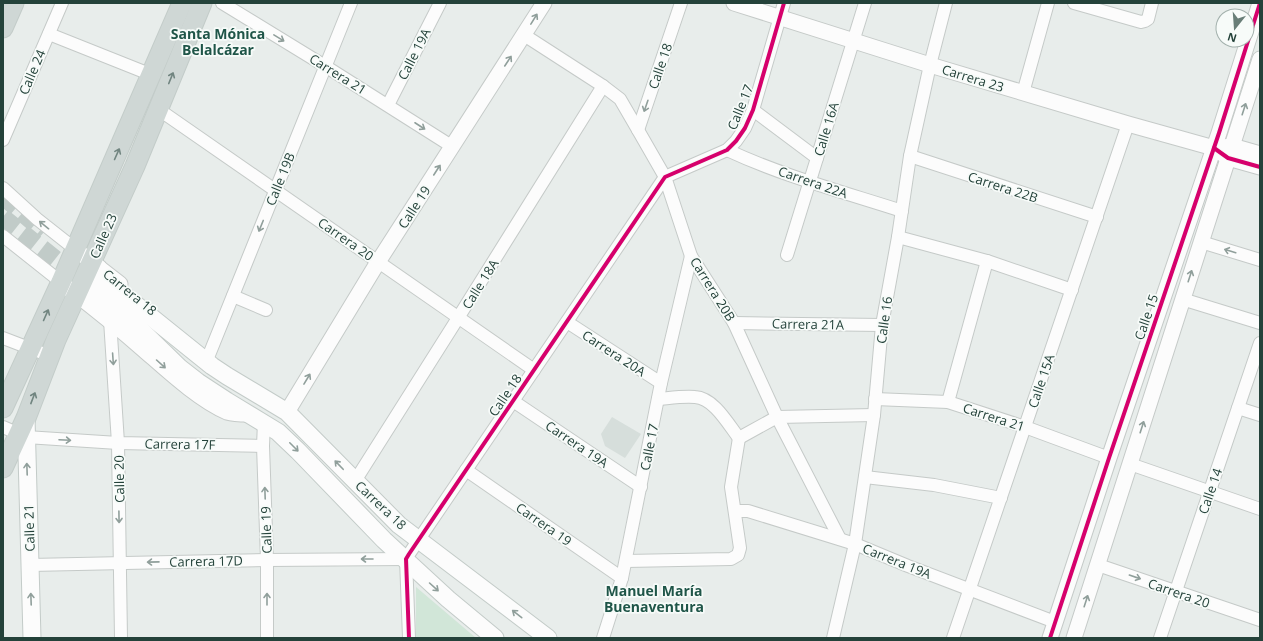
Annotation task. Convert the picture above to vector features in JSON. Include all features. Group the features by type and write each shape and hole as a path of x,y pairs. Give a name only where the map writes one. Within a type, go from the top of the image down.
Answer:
{"main road":[{"path":"3,28 14,3"},
{"name":"Calle 23","path":"3,408 61,282 182,3"},
{"name":"Calle 23","path":"3,468 18,429 50,356 93,283 129,178 202,3"},
{"path":"102,189 129,178"},
{"name":"Carrera 18","path":"93,283 212,366 258,396 283,409 399,524 548,638"},
{"name":"Carrera 18","path":"93,283 180,368 211,392 264,422 278,432 384,540 432,585 495,638"},
{"name":"Calle 21","path":"18,429 30,565 32,638"}],"street":[{"name":"Calle 24","path":"3,140 62,3"},
{"name":"Carrera 21","path":"222,3 452,146"},
{"name":"Calle 19B","path":"209,355 351,3"},
{"name":"Calle 19A","path":"388,105 440,3"},
{"name":"Calle 19","path":"283,409 544,3"},
{"name":"Calle 18","path":"638,130 681,3"},
{"name":"Carrera 23","path":"734,3 930,65 1128,124 1230,152 1260,154"},
{"name":"Calle 17","path":"665,177 726,150 736,141 745,128 753,110 784,3"},
{"name":"Calle 16A","path":"787,255 865,3"},
{"name":"Calle 16","path":"834,638 855,544 874,415 882,325 898,237 910,156 930,65 946,3"},
{"path":"1023,93 1048,3"},
{"path":"1074,3 1141,22 1148,19 1152,3"},
{"name":"Calle 15","path":"1050,638 1214,148 1260,3"},
{"path":"49,34 152,75"},
{"name":"Carrera 20B","path":"524,35 603,86 620,99 665,177 691,256 734,323 777,417 840,539"},
{"path":"1074,638 1260,60"},
{"name":"Calle 18A","path":"355,481 603,86"},
{"name":"Carrera 20","path":"158,109 534,370"},
{"path":"753,110 817,158"},
{"name":"Calle 15A","path":"953,638 1128,124"},
{"name":"Carrera 22A","path":"726,150 748,160 810,182 902,211"},
{"name":"Carrera 23","path":"1230,152 1260,167"},
{"name":"Carrera 22B","path":"910,156 1096,217"},
{"name":"Calle 18","path":"406,559 665,177"},
{"name":"Carrera 18","path":"3,188 37,219 75,249 110,320 165,369 198,394 228,412 234,414 248,414"},
{"name":"Carrera 18","path":"3,236 61,282 93,283 209,355 261,391 283,409"},
{"path":"898,237 987,261 1072,290"},
{"path":"1201,242 1260,260"},
{"name":"Calle 17","path":"603,638 626,562 661,383 691,256"},
{"path":"948,402 987,261"},
{"path":"233,296 266,310"},
{"path":"1182,299 1260,323"},
{"name":"Calle 20","path":"110,320 118,443 121,638"},
{"name":"Carrera 20A","path":"567,322 661,383"},
{"name":"Carrera 21A","path":"734,323 882,325"},
{"path":"3,338 50,356"},
{"name":"Calle 14","path":"1160,638 1260,343"},
{"path":"626,562 731,559 738,555 740,548 736,511 731,487 739,438 713,405 705,399 696,397 658,399"},
{"name":"Carrera 21","path":"875,399 948,402 1025,427 1109,458"},
{"name":"Carrera 19A","path":"513,401 641,487"},
{"path":"1238,408 1260,415"},
{"path":"739,438 777,417 874,415"},
{"name":"Calle 19","path":"264,422 263,446 267,560 267,638"},
{"name":"Carrera 17F","path":"18,429 118,443 263,446"},
{"path":"1130,464 1260,508"},
{"name":"Carrera 19","path":"466,470 622,578"},
{"path":"865,477 934,485 1001,498"},
{"name":"Carrera 19A","path":"736,511 748,511 855,544 1055,622"},
{"path":"406,559 409,638"},
{"name":"Carrera 17D","path":"30,565 267,560 406,559"},
{"name":"Carrera 20","path":"1098,565 1260,620"}],"shaded area":[{"path":"612,417 641,434 625,458 605,446 601,434"}],"green space":[{"path":"416,587 476,638 416,638"}],"tunnel":[{"path":"3,197 44,232"},
{"path":"3,217 94,289"}],"cycle path":[{"path":"409,638 406,559 665,177 727,150 736,141 745,128 753,110 784,3"},
{"path":"1050,638 1219,133 1260,3"},
{"path":"1214,148 1228,158 1260,167"}],"district":[{"name":"Santa Mónica Belalcázar","path":"218,42"},
{"name":"Manuel María Buenaventura","path":"654,598"}]}
